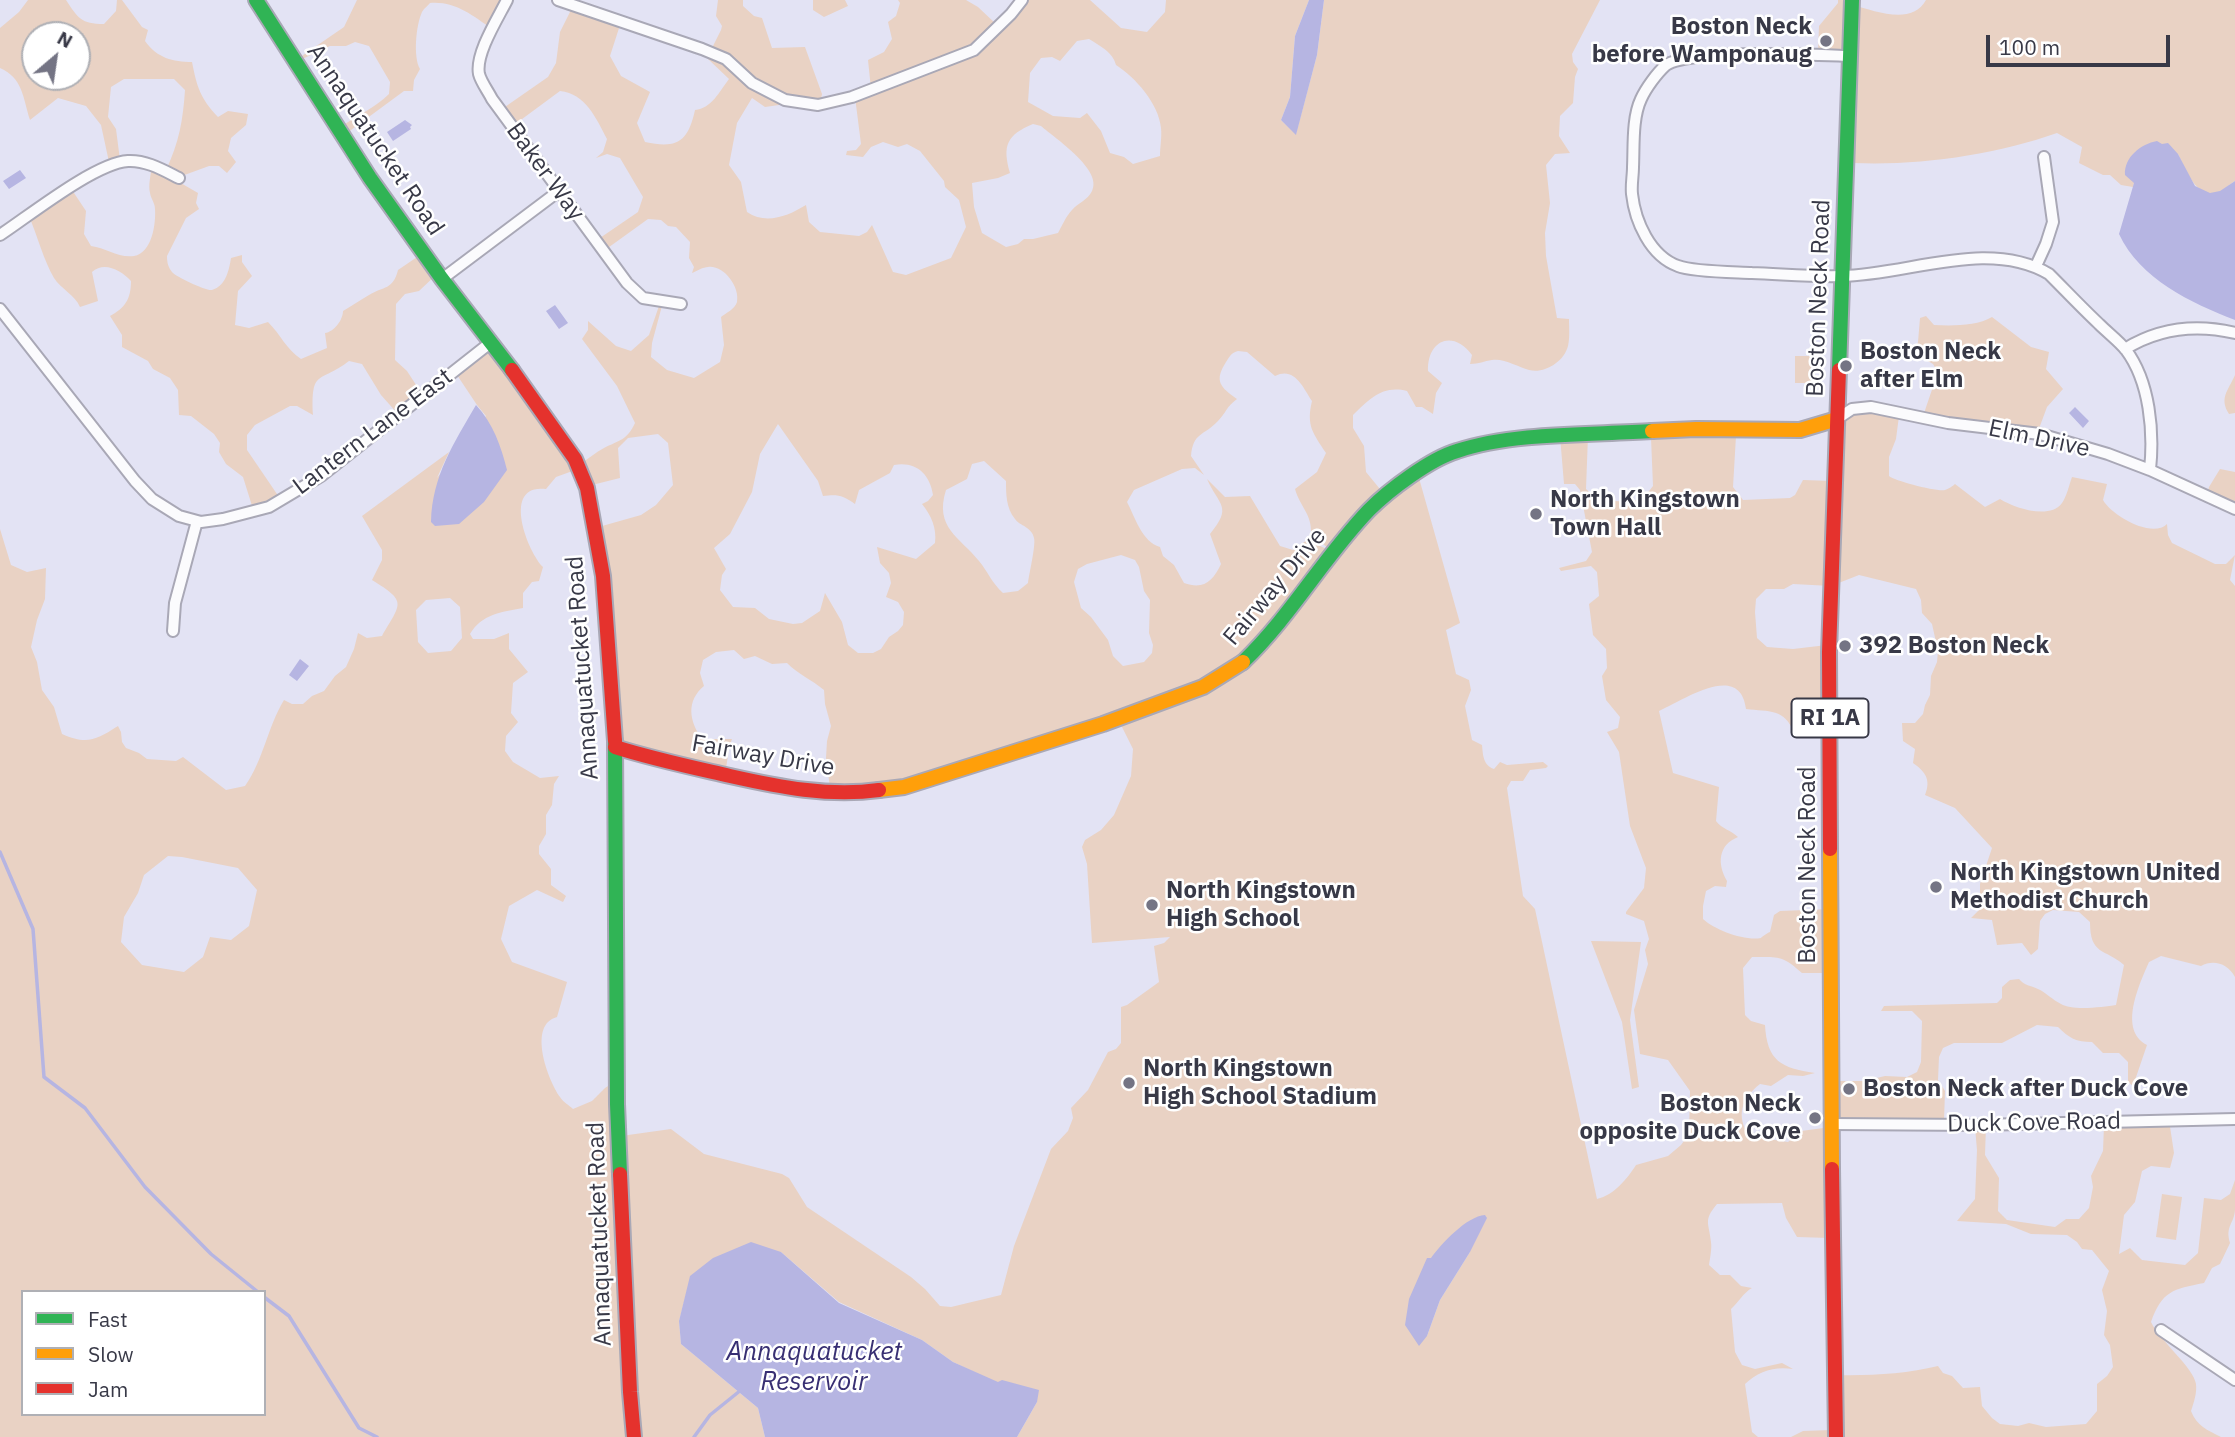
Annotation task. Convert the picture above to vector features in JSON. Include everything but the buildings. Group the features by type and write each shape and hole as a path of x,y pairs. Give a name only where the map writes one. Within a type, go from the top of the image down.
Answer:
{"street":[{"name":"Annaquatucket Road","path":"256,0 370,178 575,459 587,488 603,576 615,747 617,1104 634,1437"},
{"name":"Baker Way","path":"507,0 480,61 479,74 492,99 627,283 643,298 681,304"},
{"path":"558,0 702,49 726,59 752,83 785,100 818,105 852,97 974,50 1022,0"},
{"name":"Boston Neck Road","path":"1836,1437 1829,652 1853,0"},
{"path":"1850,56 1684,58 1666,65 1651,82 1640,101 1635,129 1632,194 1642,230 1661,256 1678,267 1726,272 1843,276 1991,258 2018,260 2036,266 2049,274 2125,349 2137,367 2144,393 2152,449 2150,470"},
{"path":"2036,266 2053,222 2044,157"},
{"path":"0,235 106,166 127,161 146,163 179,178"},
{"path":"442,279 559,191"},
{"path":"0,309 135,481 152,499 178,516 197,521 175,603 173,631"},
{"path":"2125,349 2139,340 2162,332 2212,328 2235,332"},
{"name":"Lantern Lane East","path":"197,521 223,519 269,506 321,476 490,343"},
{"name":"Elm Drive","path":"1837,419 1852,409 1871,407 1948,423 2029,432 2108,454 2235,509"},
{"name":"Fairway Drive","path":"615,747 657,760 771,785 834,793 860,793 904,787 1103,724 1203,687 1240,665 1269,637 1326,561 1370,509 1413,474 1455,451 1508,439 1696,429 1800,430 1837,419"},
{"name":"Duck Cove Road","path":"1832,1124 1978,1125 2169,1122 2235,1118"},
{"path":"2161,1330 2235,1379"}],"shaded area":[{"path":"28,0 66,0 85,21 21,21 21,91 91,91 91,23 104,24 116,11 117,0 122,0 142,27 148,30 145,41 155,51 172,60 192,62 200,92 218,117 228,111 248,114 246,125 231,138 228,151 236,162 227,173 219,166 209,166 179,177 179,182 198,193 196,203 199,209 186,218 167,256 172,272 212,290 224,281 231,258 242,255 242,262 252,276 238,291 235,325 249,328 268,322 291,351 301,359 327,348 325,333 337,325 343,311 387,287 398,270 423,253 438,273 419,291 405,294 396,304 395,360 407,371 422,394 397,413 381,395 362,364 349,361 319,379 314,390 313,415 297,406 290,406 255,425 247,435 247,450 279,497 253,509 243,477 226,464 219,452 220,443 214,434 191,416 179,415 178,390 170,378 153,369 148,361 122,347 122,335 110,316 126,302 131,281 112,268 97,269 92,272 98,301 80,307 54,278 29,216 72,190 86,211 84,234 91,246 123,256 140,254 149,244 155,222 155,207 149,190 152,165 166,170 180,131 185,90 174,79 124,79 111,87 108,117 116,129 120,160 109,162 101,125 86,106 58,98 30,120 18,83 0,68 0,28 19,12"},
{"path":"357,0 506,0 492,29 455,7 430,3 422,12 418,25 416,49 420,69 414,80 413,91 404,91 347,133 339,128 389,94 390,82 369,46 355,42 346,46 330,46 296,60 344,27"},
{"path":"718,0 743,0 743,6 754,16 762,18 772,48 805,47 822,94 821,99 765,107 752,98 737,123 729,165 741,182 747,212 762,218 777,218 806,205 809,222 820,232 859,236 867,232 872,225 893,272 906,275 951,258 966,227 959,200 945,187 944,181 920,151 907,144 898,147 883,142 871,147 863,157 846,155 847,151 856,150 861,144 855,97 871,89 868,60 884,52 892,39 888,22 896,16 900,3 898,0 966,0 996,24 1020,0 1090,0 1121,28 1147,32 1165,12 1166,0 1309,0 1295,36 1290,97 1281,120 1296,134 1317,55 1324,0 1600,0 1572,54 1578,69 1573,103 1560,116 1559,136 1570,153 1555,154 1546,165 1550,203 1545,233 1546,256 1557,318 1569,319 1566,352 1558,362 1535,371 1497,360 1470,364 1472,355 1465,347 1449,340 1442,342 1436,345 1429,360 1428,371 1442,383 1436,393 1433,414 1422,407 1416,407 1407,391 1390,390 1377,395 1353,415 1353,428 1364,446 1366,472 1384,494 1417,471 1460,623 1446,630 1456,674 1469,680 1471,690 1465,706 1472,740 1482,745 1486,762 1494,769 1500,762 1507,765 1543,762 1548,766 1530,770 1523,781 1511,781 1507,788 1523,896 1535,909 1597,1199 1614,1190 1636,1165 1668,1156 1681,1145 1689,1134 1690,1091 1668,1060 1640,1054 1634,1010 1648,964 1645,950 1649,939 1644,921 1626,912 1644,888 1646,868 1630,826 1619,752 1607,732 1618,728 1620,717 1606,700 1602,676 1607,668 1606,649 1593,635 1589,604 1599,596 1597,572 1591,566 1561,571 1559,568 1586,561 1592,552 1580,490 1575,484 1564,484 1560,436 1588,436 1586,489 1605,500 1642,500 1653,486 1653,434 1736,436 1733,487 1743,500 1790,498 1795,495 1803,480 1832,481 1839,408 1899,416 1896,439 1889,457 1889,476 1893,478 1916,486 1941,490 1955,484 1985,507 2000,499 2023,509 2041,512 2056,508 2062,503 2072,477 2107,484 2103,500 2114,512 2132,523 2152,529 2167,524 2172,543 2215,564 2226,564 2235,555 2230,580 2235,586 2235,977 2229,969 2216,963 2201,966 2161,956 2149,962 2133,1006 2134,1029 2138,1038 2147,1045 2133,1086 2128,1082 2128,1062 2119,1053 2103,1053 2092,1042 2073,1039 2058,1027 2037,1025 2002,1043 1954,1043 1943,1048 1939,1057 1938,1080 1945,1091 1944,1121 1837,1123 1834,1081 1864,1081 1885,1076 1907,1077 1917,1072 1921,1062 1922,1021 1912,1011 1881,1011 1884,1006 1997,1003 2002,998 2002,987 2010,980 2019,979 2066,1006 2088,1008 2116,1005 2124,965 2096,946 2090,922 2079,912 2053,910 2045,914 2040,921 2038,949 2031,955 2022,943 1997,945 1992,920 1971,918 1980,909 1980,884 1992,848 1955,808 1925,795 1927,781 1924,773 1913,763 1915,749 1903,741 1902,723 1915,723 1923,714 1930,695 1931,676 1938,651 1932,624 1922,613 1921,600 1916,589 1859,575 1831,586 1793,584 1784,589 1766,589 1756,599 1757,638 1767,647 1793,649 1827,645 1828,733 1794,733 1781,715 1746,709 1742,695 1733,688 1722,686 1696,693 1659,711 1673,773 1719,787 1716,821 1738,837 1731,840 1723,850 1721,862 1727,881 1726,887 1715,886 1706,891 1703,919 1730,934 1761,938 1770,932 1774,915 1780,911 1831,909 1831,973 1802,973 1785,960 1768,957 1752,957 1743,968 1745,1015 1751,1021 1765,1025 1769,1047 1778,1061 1815,1073 1803,1076 1788,1075 1771,1086 1760,1084 1748,1096 1742,1108 1743,1122 1749,1136 1788,1142 1801,1131 1831,1127 1830,1238 1797,1237 1786,1218 1782,1203 1717,1204 1708,1218 1711,1245 1709,1265 1720,1275 1730,1275 1741,1286 1752,1288 1731,1309 1735,1352 1742,1365 1755,1369 1782,1363 1793,1369 1767,1370 1745,1384 1752,1432 1758,1437 1017,1437 1037,1402 953,1362 922,1340 839,1302 781,1252 691,1276 679,1321 681,1344 758,1408 765,1437 0,1437 0,529 11,565 27,572 46,568 45,599 31,647 42,690 54,707 62,734 85,740 103,735 118,726 126,748 147,759 176,761 183,757 226,790 245,786 257,765 273,721 284,700 292,704 303,704 324,691 346,667 358,633 367,638 382,636 394,616 398,604 396,599 372,580 382,560 382,550 362,516 449,452 437,478 486,416 455,372 486,344 580,464 622,439 635,423 617,386 582,339 588,330 588,321 616,346 631,351 649,335 660,303 663,302 651,357 667,370 694,378 720,362 724,345 721,317 737,302 736,290 725,273 708,267 692,273 694,267 689,258 690,242 676,227 668,226 661,220 648,219 605,250 597,240 638,212 643,197 620,158 607,154 596,158 603,152 607,139 589,108 577,97 560,91 514,125 502,109 548,77 556,63 560,32 573,6 621,22 610,56 621,76 650,92 637,123 645,142 665,144 679,141 689,129 695,110 711,103 729,79 707,58 722,26 716,16","holes":["1089,39 1109,53 1116,65 1145,92 1156,110 1161,128 1160,156 1133,164 1124,157 1110,153 1101,131 1087,113 1080,118 1053,116 1028,102 1030,73 1041,58 1052,57 1060,61 1077,41","1033,124 1041,126 1085,165 1094,183 1090,194 1070,212 1058,233 1024,239 1018,244 1006,247 982,233 974,207 972,183 1010,173 1007,148 1017,132","1238,351 1247,352 1275,376 1293,376 1312,401 1310,423 1326,453 1317,472 1295,489 1308,515 1311,533 1331,551 1307,540 1293,550 1280,546 1250,496 1225,497 1207,479 1222,506 1221,517 1210,534 1221,564 1207,582 1191,585 1184,583 1174,565 1163,556 1160,547 1144,535 1127,502 1134,490 1182,469 1195,468 1204,475 1191,456 1192,448 1197,438 1218,421 1237,399 1223,387 1220,374 1230,356","778,424 818,481 823,496 840,496 855,504 859,490 890,473 894,465 915,467 929,481 933,495 922,504 933,522 935,543 916,559 877,547 880,563 889,573 891,583 886,597 898,602 904,612 903,625 889,637 881,649 873,653 858,653 848,645 842,622 825,593 820,611 802,623 793,624 769,619 755,608 733,607 720,590 722,575 726,569 714,548 730,534 752,492 760,454","658,434 668,443 673,485 656,505 641,515 595,528 617,748 726,769 732,739 702,739 694,725 691,711 694,698 704,686 700,673 703,660 716,652 734,650 744,659 755,656 772,664 787,663 824,690 831,726 826,758 830,788 905,786 1119,721 1133,749 1131,776 1114,815 1101,830 1085,840 1082,847 1087,864 1092,943 1170,937 1164,943 1154,946 1159,982 1121,1007 1121,1043 1108,1052 1088,1090 1071,1108 1073,1118 1068,1131 1051,1149 1014,1246 1001,1295 951,1307 940,1306 911,1277 807,1207 789,1178 704,1154 671,1129 621,1136 617,1080 592,1101 573,1109 561,1099 550,1078 543,1054 543,1030 548,1022 557,1017 567,982 512,962 501,939 509,906 537,890 563,902 566,896 551,885 551,869 539,854 539,846 546,834 546,815 552,805 554,784 559,776 540,778 513,762 505,751 506,736 518,722 511,713 513,683 528,672 509,649 509,633 494,639 473,639 470,634 486,618 523,608 523,593 532,582 539,581 543,567 525,534 521,507 524,496 532,490 546,489 556,477 578,469 588,486 620,478 618,448 628,438","984,461 1006,481 1007,501 1012,515 1033,534 1034,547 1028,583 1018,591 1003,593 946,523 943,514 946,490 967,479 972,464","1121,555 1135,560 1144,591 1150,600 1149,633 1153,645 1152,653 1144,662 1123,666 1113,656 1108,640 1081,608 1074,582 1078,569","450,598 460,607 462,638 451,651 428,653 418,642 416,610 426,600","168,856 238,868 257,890 249,926 231,940 210,937 203,957 184,972 142,965 121,942 124,917 138,893 144,875","1470,1252 1440,1300 1427,1336 1431,1259"]},
{"path":"813,0 845,0 848,6 824,17 813,10"},
{"path":"1838,0 1853,0 1853,5 1882,13 1903,15 1920,8 1926,0 2235,0 2235,181 2221,191 2205,192 2189,176 2178,154 2134,183 2133,187 2121,185 2110,175 2103,175 2079,163 2082,147 2057,133 1982,153 1930,161 1853,163 1850,57 1818,53 1819,26"},
{"path":"1926,316 1934,325 1972,324 1992,317 2031,347 2049,352 2046,369 2063,389 2047,407 2037,434 1922,419 1938,372 1933,364 1914,353 1920,318"},
{"path":"1795,356 1811,356 1811,383 1795,383"},
{"path":"2235,375 2235,413 2229,414 2225,399"},
{"path":"2220,469 2235,472 2235,514 2206,497"},
{"path":"1591,941 1641,942 1630,1020 1639,1087 1632,1089 1622,1022"},
{"path":"2169,1120 2174,1153 2170,1168 2151,1166 2142,1171 2135,1202 2124,1215 2119,1254 2130,1248 2142,1260 2185,1265 2198,1253 2204,1198 2221,1200 2230,1194 2235,1180 2235,1210 2229,1229 2230,1243 2220,1264 2212,1268 2204,1283 2184,1287 2164,1298 2151,1322 2194,1378 2196,1391 2191,1411 2193,1416 2203,1427 2221,1437 1791,1437 1803,1431 1832,1430 1835,1375 1886,1374 1938,1366 1963,1388 1980,1387 1982,1406 2000,1424 2018,1426 2029,1423 2046,1427 2086,1424 2097,1411 2097,1384 2113,1367 2110,1345 2104,1335 2107,1311 2102,1290 2109,1271 2092,1250 2082,1249 2067,1235 2031,1234 2006,1224 1957,1221 1975,1199 1975,1127 1986,1125 1985,1155 1999,1178 1998,1211 2007,1220 2055,1227 2066,1219 2079,1219 2089,1208 2093,1187 2091,1176 2103,1151 2104,1125"},
{"path":"2162,1194 2182,1197 2176,1240 2156,1237"}],"water":[{"path":"1309,0 1324,0 1317,55 1296,135 1281,120 1290,97 1295,36"},
{"path":"405,120 412,125 411,129 393,141 387,132"},
{"path":"2157,141 2168,143 2178,154 2195,186 2210,193 2220,191 2235,181 2235,320 2201,306 2153,277 2128,250 2119,234 2134,183 2125,175 2127,163 2140,148"},
{"path":"20,170 26,178 9,189 3,181"},
{"path":"555,305 568,323 559,329 546,311"},
{"path":"476,405 496,435 507,470 484,502 459,524 435,526 431,522 432,505 440,475 452,447"},
{"path":"2075,407 2089,421 2083,428 2069,413"},
{"path":"300,659 309,666 297,681 289,675"},
{"path":"1485,1215 1487,1218 1470,1252 1440,1300 1427,1336 1419,1346 1405,1325 1409,1299 1427,1258 1431,1258 1463,1225"},
{"name":"Annaquatucket Reservoir","path":"751,1242 781,1252 839,1303 922,1340 953,1362 998,1382 1002,1380 1039,1390 1037,1402 1017,1437 765,1437 758,1408 681,1344 679,1321 690,1276 713,1258"}],"waterway":[{"path":"0,852 33,929 44,1077 85,1108 145,1187 211,1254 256,1290"},
{"path":"266,1299 289,1316 359,1428 377,1437"},
{"path":"694,1437 710,1415 741,1390"}],"traffic: fast":[{"path":"256,0 370,178 442,279 512,370"},
{"path":"1839,370 1852,0"},
{"path":"1243,662 1276,626 1369,510 1387,493 1435,461 1457,451 1503,440 1652,431"},
{"path":"615,741 617,1104 620,1174"}],"traffic: slow":[{"path":"1652,431 1800,430 1837,419"},
{"path":"879,790 904,787 1103,724 1203,687 1243,662"},
{"path":"1830,849 1832,1169"}],"traffic: jam":[{"path":"512,370 575,459 587,488 603,576 615,741"},
{"path":"1830,849 1829,652 1839,370"},
{"path":"615,747 686,766 785,787 823,792 879,790"},
{"path":"1832,1169 1836,1437"},
{"path":"620,1174 634,1437"}],"place":[{"name":"Boston Neck before Wamponaug","path":"1826,41"},
{"name":"Boston Neck after Elm","path":"1846,366"},
{"name":"North Kingstown Town Hall","path":"1536,514"},
{"name":"392 Boston Neck","path":"1845,646"},
{"name":"North Kingstown United Methodist Church","path":"1936,887"},
{"name":"North Kingstown High School","path":"1152,905"},
{"name":"North Kingstown High School Stadium","path":"1129,1083"},
{"name":"Boston Neck after Duck Cove","path":"1849,1089"},
{"name":"Boston Neck opposite Duck Cove","path":"1815,1118"}]}
